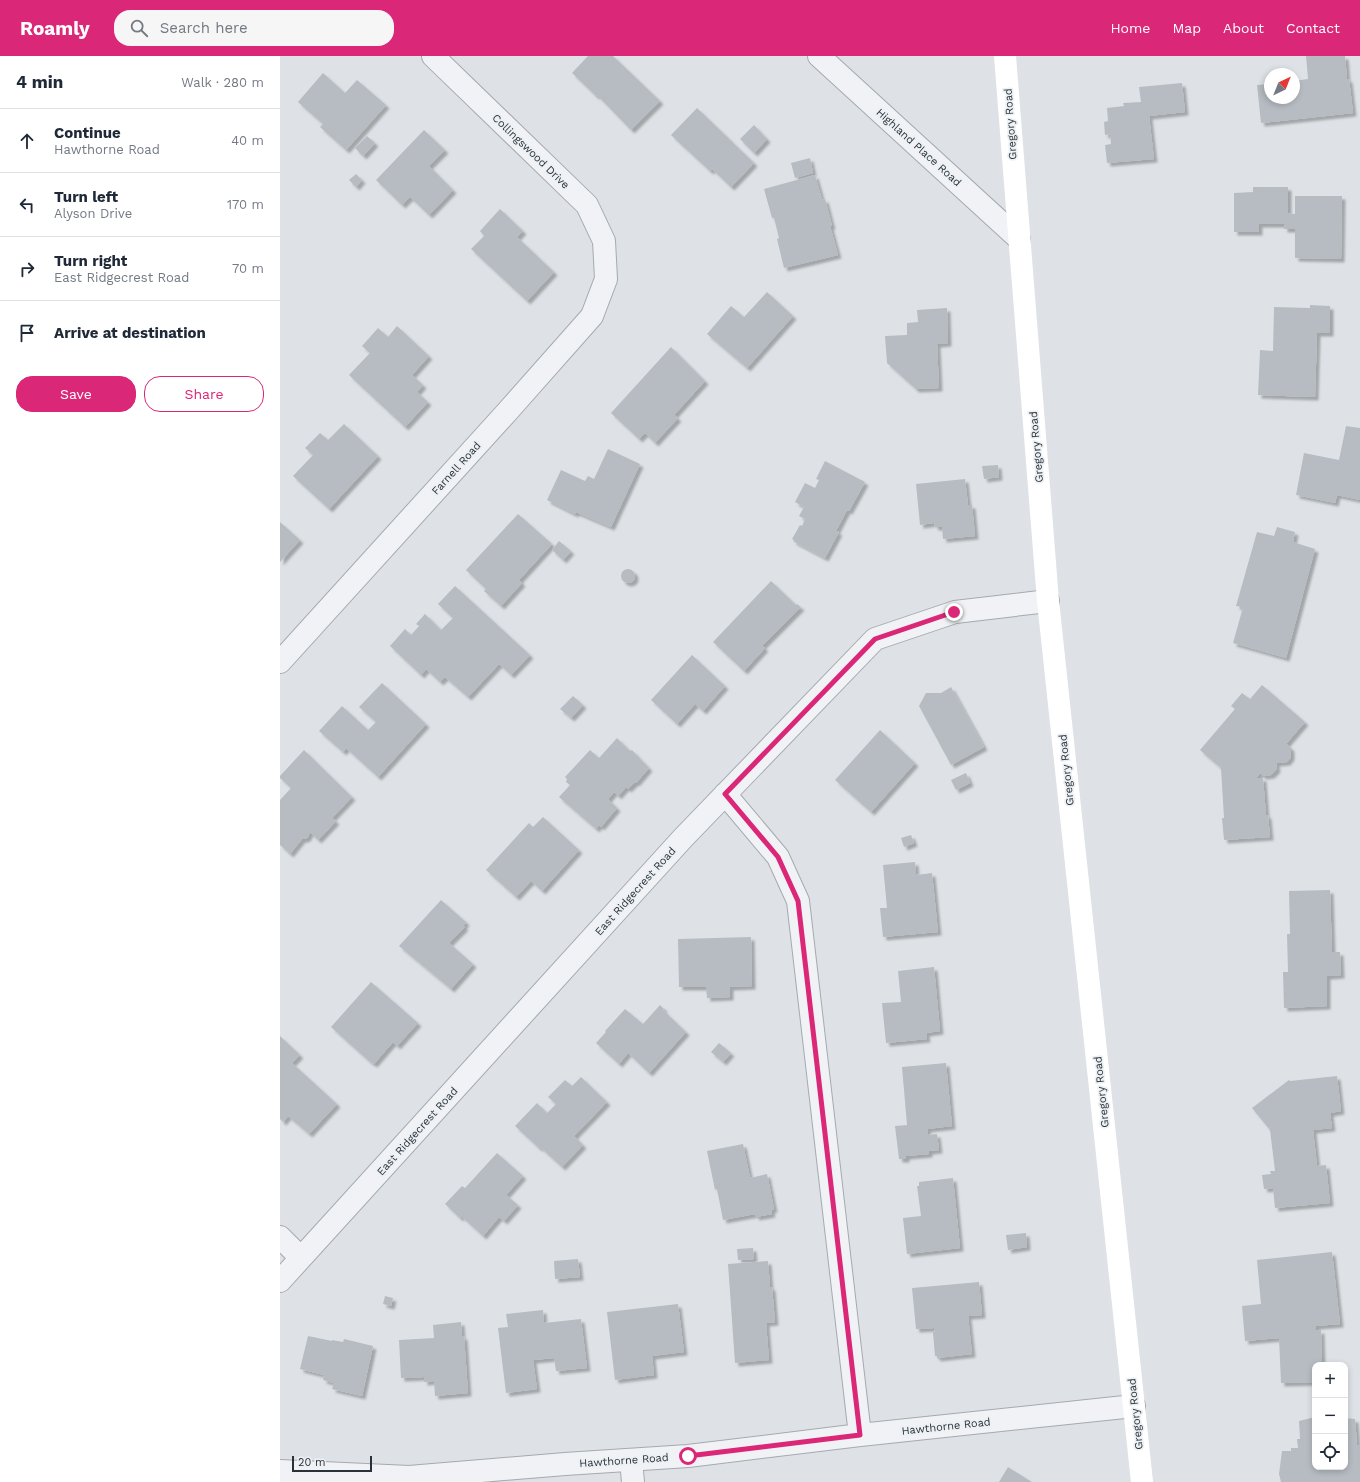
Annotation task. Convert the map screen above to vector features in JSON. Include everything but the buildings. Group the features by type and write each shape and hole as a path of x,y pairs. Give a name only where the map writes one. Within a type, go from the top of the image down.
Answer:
{"street":[{"name":"Collingswood Drive","path":"433,56 587,206 604,240 605,261"},
{"name":"Highland Place Road","path":"819,56 1019,239"},
{"name":"Gregory Road","path":"1005,56 1048,601 1142,1482"},
{"name":"Farnell Road","path":"280,662 592,316 606,280 605,261"},
{"name":"East Ridgecrest Road","path":"280,1281 683,838 875,639 954,612 1048,601"},
{"path":"725,794 778,857 798,901 860,1435"},
{"path":"280,1237 301,1258"},
{"name":"Hawthorne Road","path":"280,1471 409,1477 565,1464 688,1456 860,1435 1134,1406"},
{"path":"630,1460 633,1482"}],"route":[{"path":"688,1456 860,1435 798,901 778,857 725,794 875,639 954,612"}]}
